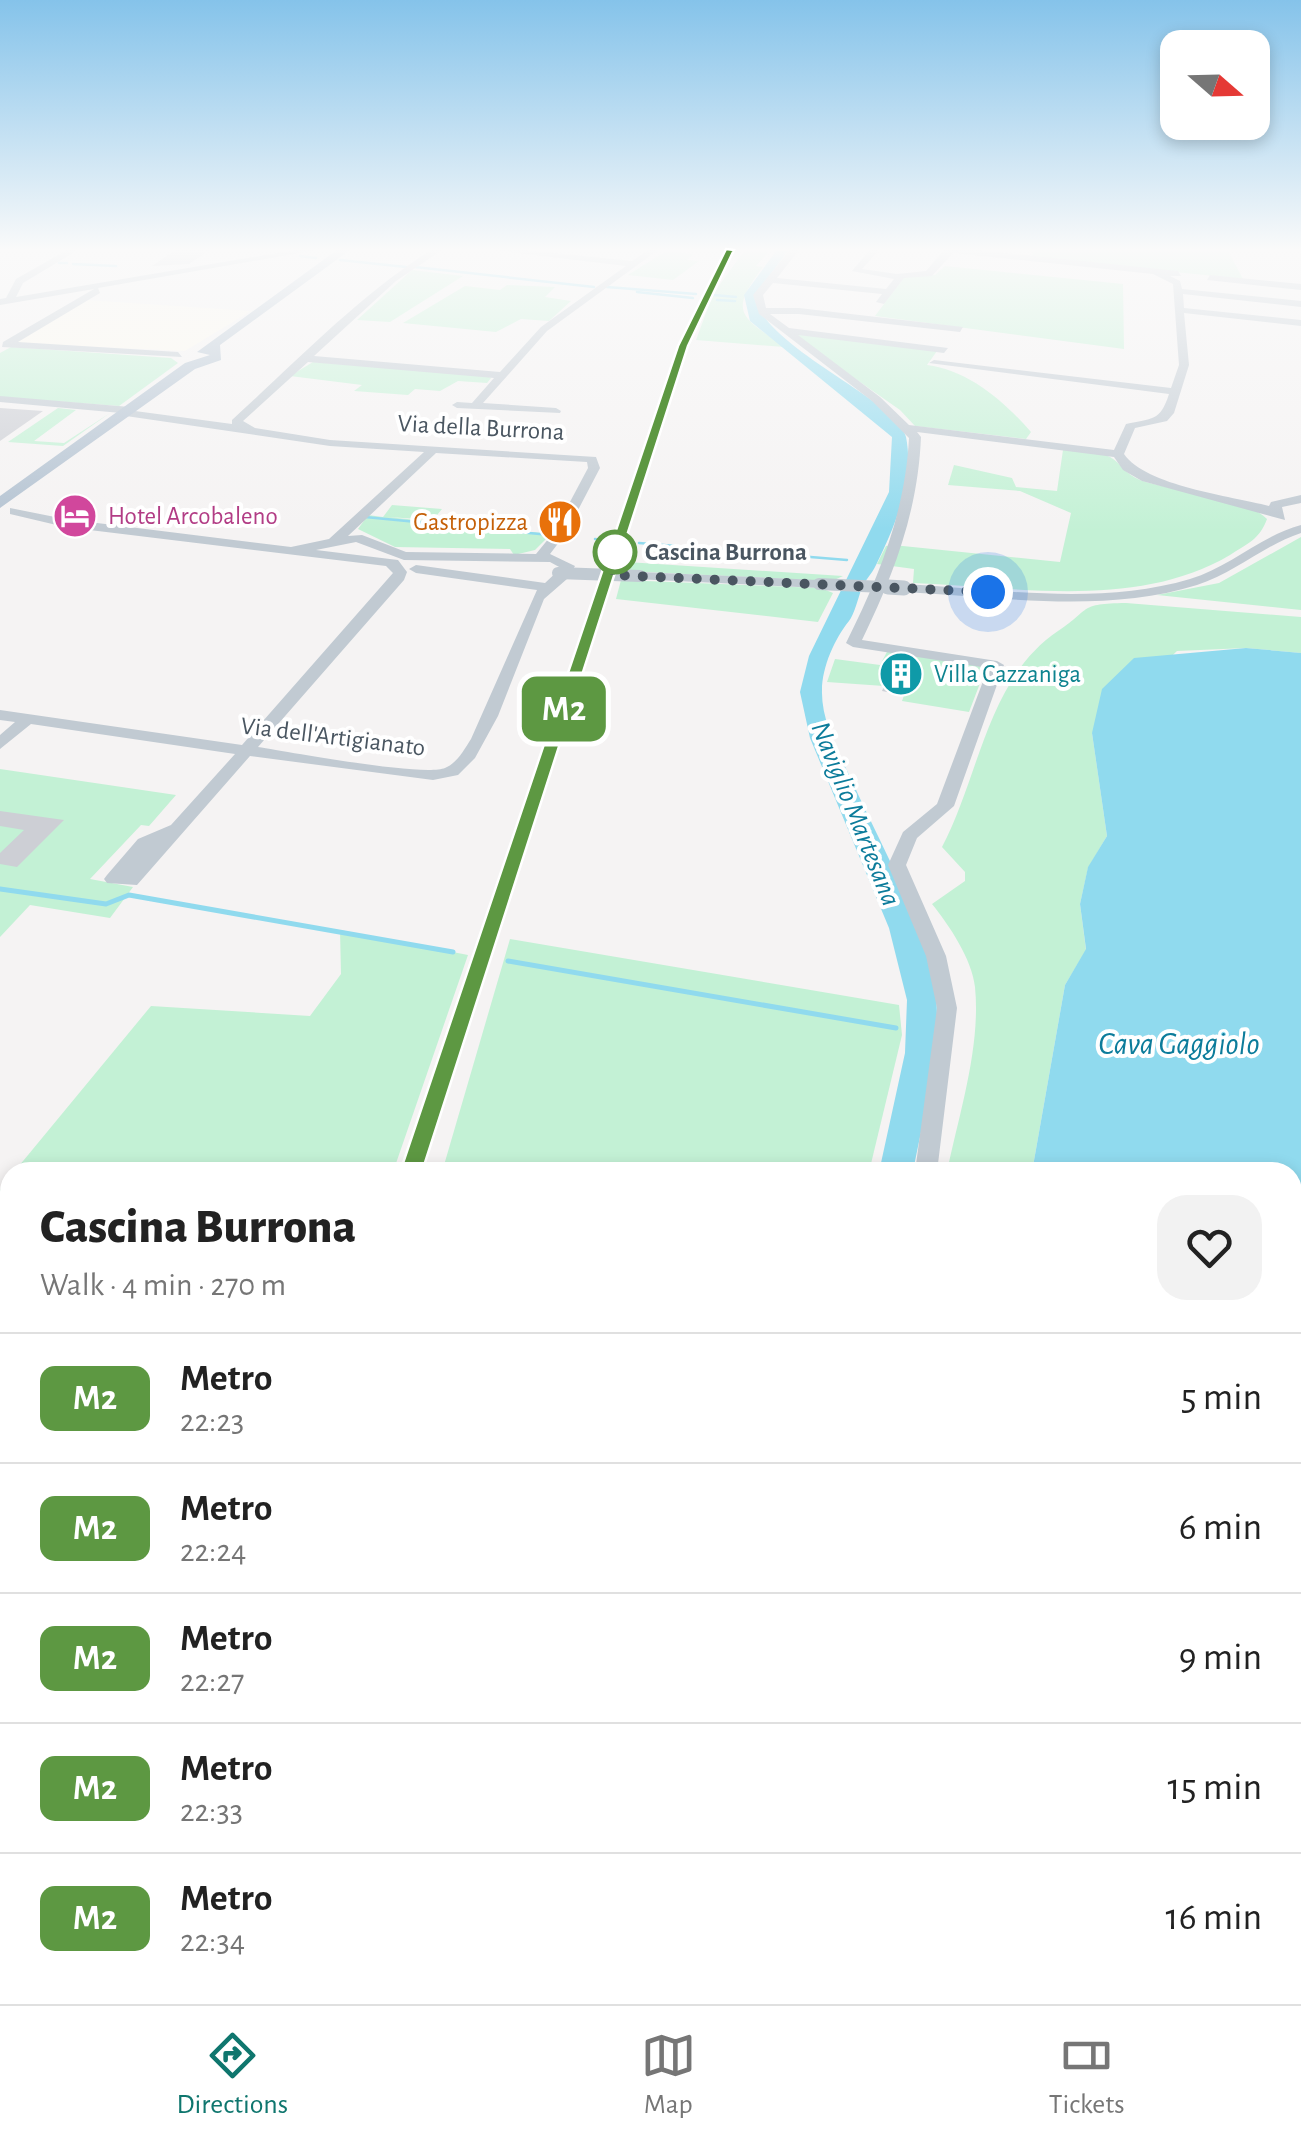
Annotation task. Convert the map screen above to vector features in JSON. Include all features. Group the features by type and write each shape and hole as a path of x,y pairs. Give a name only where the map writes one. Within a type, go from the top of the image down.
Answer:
{"main road":[{"path":"5,512 78,449 214,344"}],"street":[{"path":"239,417 319,344"},
{"path":"476,404 530,344"},
{"path":"798,344 910,428 915,439 914,490 885,580 849,650 998,666 944,806 909,836 898,864 943,978 947,1008 927,1162"},
{"path":"891,344 944,350"},
{"path":"949,344 934,363 1176,392"},
{"path":"1118,454 1130,426 1166,418 1184,364 1182,344"},
{"path":"4,346 197,356"},
{"path":"303,358 501,374"},
{"path":"1055,378 1067,364"},
{"name":"Via della Burrona","path":"0,399 128,412 327,443 589,458 594,468 574,508 540,558"},
{"path":"457,406 556,411"},
{"name":"Via della Burrona","path":"215,425 239,417 252,431"},
{"path":"910,428 1118,454"},
{"path":"333,547 353,520 434,449"},
{"path":"1118,454 1127,468 1146,478 1232,498 1301,527"},
{"path":"1232,498 1301,499"},
{"path":"1275,536 1275,505 1285,500"},
{"path":"5,512 293,550 333,547 357,538"},
{"path":"175,828 397,580 400,572 349,528 353,520"},
{"path":"379,554 415,564 552,580 640,576 1088,594 1150,590 1211,575 1275,536 1301,527"},
{"path":"333,547 353,557 379,554 540,558"},
{"path":"379,554 552,580"},
{"name":"Via dell'Artigianato","path":"0,716 422,775 456,769 476,740 539,596 552,580 563,578 568,566 562,560 540,558"},
{"path":"0,744 27,719"}],"shaded area":[{"path":"25,344 197,344 185,351"}],"green space":[{"path":"740,344 779,344 784,347"},
{"path":"805,344 876,344 937,351 927,365 971,380 1031,432 1026,439 915,426 900,410"},
{"path":"1083,344 1124,344 1124,349"},
{"path":"11,347 171,358 178,363 119,406 0,397 0,353"},
{"path":"313,362 491,378 487,383 458,381 440,391 415,389 408,395 354,391 362,385 290,376"},
{"path":"58,408 76,410 34,441 64,443 110,413 63,446 8,442"},
{"path":"1063,450 1105,455 1140,480 1223,498 1267,519 1261,532 1247,544 1194,572 1116,589 1034,590 913,583 914,569 877,564 886,546 893,545 1060,562 1071,513 1020,491 948,485 954,465 1012,478 1016,487 1057,491"},
{"path":"392,505 442,509 433,520 388,517 551,534 535,550 514,555 510,549 395,547 358,529 368,515 383,517"},
{"path":"1301,537 1301,610 1157,595 1219,583"},
{"path":"627,562 843,576 832,581 624,571"},
{"path":"621,580 821,588 833,593 818,622 616,599"},
{"path":"1126,603 1301,617 1301,653 1246,648 1177,651 1092,733 1107,836 1088,868 1080,904 1086,950 1065,985 1034,1162 949,1162 968,1080 976,1010 975,987 965,954 932,904 965,881 965,872 942,847 1000,701 1015,675 1034,651 1087,609"},
{"path":"888,650 987,665 969,712 902,701 914,668 894,665 884,686 827,682 835,659 880,665"},
{"path":"0,769 176,795 149,826 141,825 90,879 133,887 110,918 30,905 0,937"},
{"path":"340,930 468,955 396,1162 22,1162 151,1006 310,1016 341,974"},
{"path":"510,939 899,1005 902,1035 871,1162 445,1162"}],"water":[{"name":"Naviglio Martesana","path":"778,344 792,344 880,407 898,422 906,437 908,470 896,520 862,587 853,614 830,653 822,690 832,738 907,899 932,971 936,1046 915,1162 881,1162 905,1053 907,1000 889,928 810,738 800,692 809,656 889,492 892,437"},
{"name":"Cava Gaggiolo","path":"1246,648 1301,653 1301,1162 1034,1162 1065,985 1086,949 1080,904 1088,867 1107,836 1092,733 1102,689 1134,658"}],"building":[{"path":"0,408 43,411 0,441"},
{"name":"Villa Cazzaniga","path":"894,665 915,668 903,695 882,691"},
{"path":"0,811 64,820 17,867 0,864 0,853 24,830 0,826"}],"waterway":[{"path":"365,517 550,535"},
{"path":"595,539 603,540"},
{"path":"639,543 847,560"},
{"path":"0,889 106,904 129,895 453,952"},
{"path":"508,961 896,1028"}],"railway":[{"path":"603,590 684,344"},
{"path":"524,829 604,587"},
{"path":"424,1133 525,827"},
{"path":"414,1162 424,1133"}],"metro line":[{"name":"M2","path":"414,1162 684,344"}],"place":[{"name":"Hotel Arcobaleno","path":"75,516"},
{"name":"Gastropizza","path":"560,522"},
{"name":"Cascina Burrona","path":"615,552"},
{"name":"Villa Cazzaniga","path":"901,674"}],"route":[{"path":"615,552 612,575 988,592"}]}
